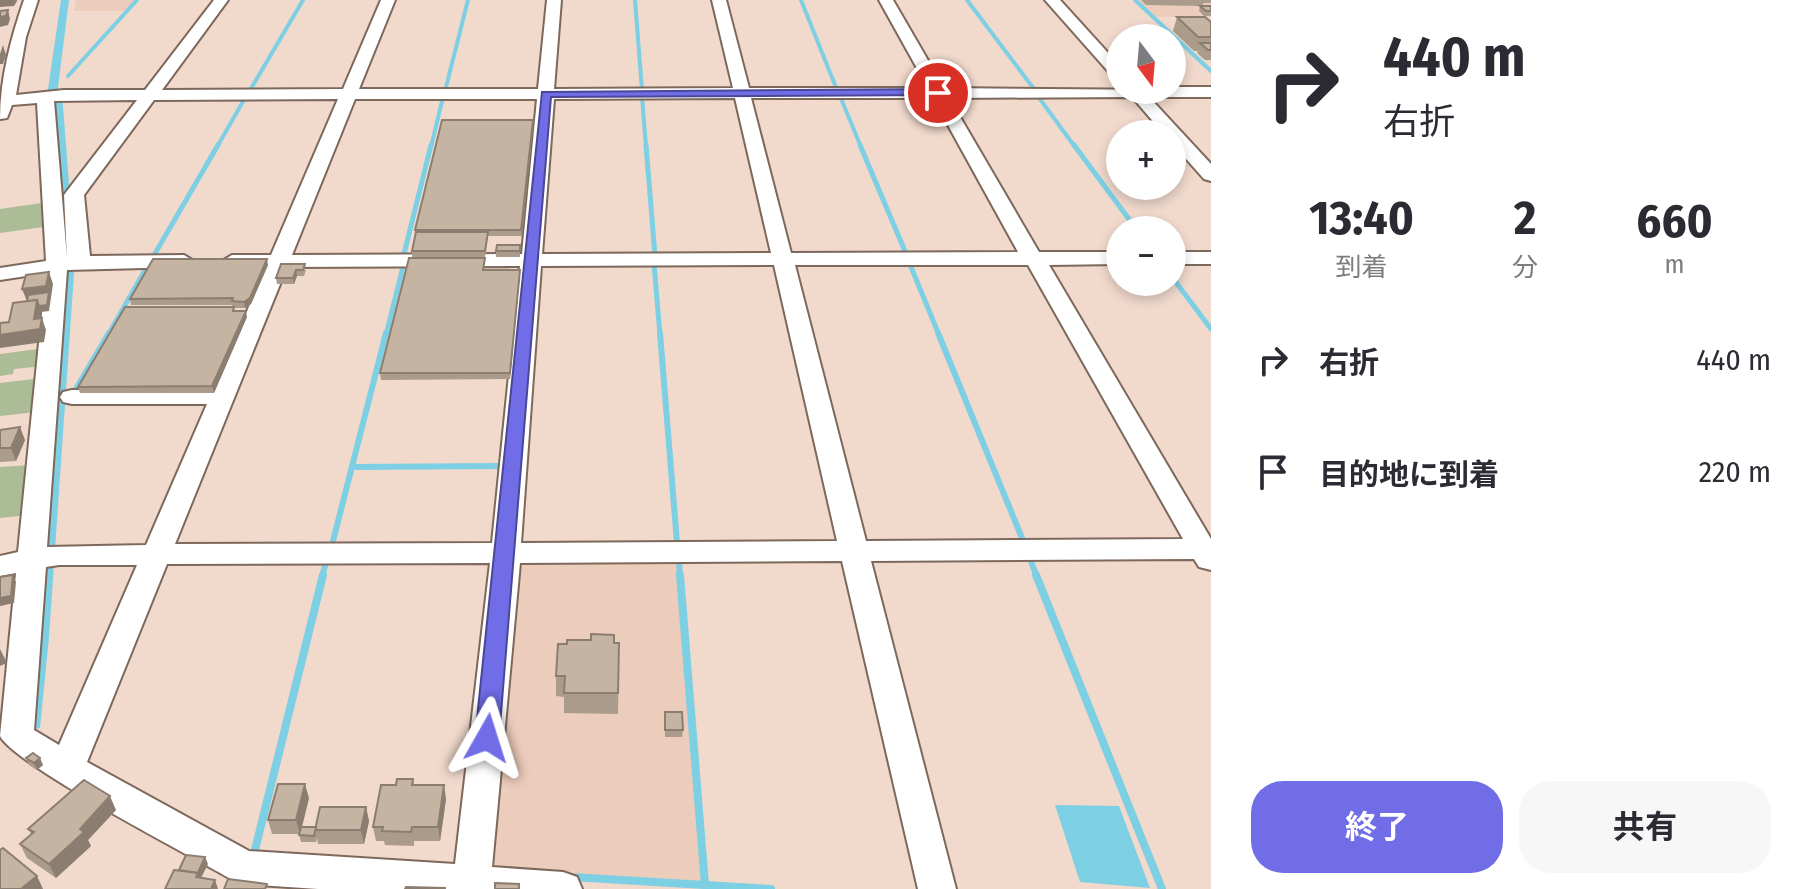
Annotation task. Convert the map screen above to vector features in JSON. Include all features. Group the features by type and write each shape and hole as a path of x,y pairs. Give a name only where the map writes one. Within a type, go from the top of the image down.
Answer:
{"street":[{"path":"3,109 12,81 19,37 31,0"},
{"path":"221,0 74,195 43,558 17,736 67,768 244,867 472,879 563,889"},
{"path":"67,768 388,0"},
{"path":"472,879 506,552 554,0"},
{"path":"719,0 937,889"},
{"path":"886,0 1208,553"},
{"path":"1052,0 1106,60"},
{"path":"3,109 53,96 1106,91"},
{"path":"1186,92 1211,92"},
{"path":"53,96 66,264"},
{"path":"1147,104 1211,175"},
{"path":"0,274 66,264 210,261 1106,258"},
{"path":"1186,258 1211,258"},
{"path":"72,397 222,397"},
{"path":"0,566 43,558 156,554 1208,553"}],"shaded area":[{"path":"76,0 137,0 127,11 74,11"},
{"path":"1135,0 1211,0 1211,17 1153,17"},
{"path":"679,556 705,885 488,872 514,558"}],"green space":[{"path":"49,202 51,226 0,233 0,209"},
{"path":"46,348 43,366 14,369 13,374 0,376 0,354"},
{"path":"42,378 36,412 0,416 0,383"},
{"path":"32,465 29,515 0,518 0,467"}],"water":[{"path":"61,0 69,0 58,87 62,94 75,259 40,728 27,731 63,262 51,95 48,89"},
{"path":"1055,805 1119,806 1150,888 1080,882"}],"building":[{"path":"8,10 6,16 0,17 0,11"},
{"path":"1177,17 1205,17 1211,22 1211,37 1198,37"},
{"path":"1200,43 1211,43 1211,50 1208,50"},
{"path":"442,120 533,120 521,230 415,230"},
{"path":"416,232 488,232 485,251 412,251"},
{"path":"497,245 520,245 520,251 496,251"},
{"path":"409,258 485,258 483,270 520,270 510,373 380,373"},
{"path":"153,259 267,259 250,298 244,302 232,301 233,298 130,299"},
{"path":"281,264 305,264 303,270 296,270 293,278 276,278"},
{"path":"49,272 46,286 22,289 26,275"},
{"path":"49,292 47,305 39,306 37,300 27,302 28,295"},
{"path":"37,300 34,319 42,318 40,329 0,335 0,323 9,322 13,303"},
{"path":"125,307 234,307 233,311 246,311 212,386 78,387"},
{"path":"20,427 11,448 0,448 0,430"},
{"path":"13,575 11,596 0,598 0,577"},
{"path":"591,634 614,635 614,643 619,643 618,693 564,693 565,676 556,676 558,644 567,644 567,640 591,640"},
{"path":"665,712 682,712 683,730 665,730"},
{"path":"33,753 40,758 34,763 26,758"},
{"path":"397,779 413,779 412,785 444,785 438,827 412,827 411,832 382,831 383,827 373,827 381,785 396,785"},
{"path":"84,780 110,796 80,829 84,832 49,864 20,844 34,832 28,829"},
{"path":"278,784 305,784 296,820 268,820"},
{"path":"320,807 366,807 361,830 315,830"},
{"path":"301,827 316,827 314,836 299,835"},
{"path":"3,848 37,876 21,889 0,889 0,850"},
{"path":"186,855 205,857 198,873 179,870"},
{"path":"174,870 198,873 196,877 215,880 211,889 165,889"},
{"path":"228,879 267,884 265,889 224,889"},
{"path":"495,883 519,884 519,889 495,889"},
{"path":"406,887 446,888 405,889"}],"waterway":[{"path":"68,76 137,0"},
{"path":"249,92 303,0"},
{"path":"445,91 468,0"},
{"path":"635,0 642,90"},
{"path":"801,0 837,90"},
{"path":"967,0 1034,89"},
{"path":"1135,0 1211,71"},
{"path":"1037,95 1075,147"},
{"path":"840,96 861,147"},
{"path":"431,147 443,97"},
{"path":"642,97 646,147"},
{"path":"217,147 245,98"},
{"path":"153,257 218,145"},
{"path":"403,258 431,145"},
{"path":"646,145 655,256"},
{"path":"860,145 907,256"},
{"path":"1074,145 1127,216"},
{"path":"909,262 939,335"},
{"path":"386,335 404,263"},
{"path":"654,264 660,335"},
{"path":"108,335 148,265"},
{"path":"1186,296 1211,329"},
{"path":"76,389 109,333"},
{"path":"332,545 386,333"},
{"path":"660,333 677,543"},
{"path":"938,333 1024,543"},
{"path":"352,467 500,466"},
{"path":"679,559 680,577"},
{"path":"1030,559 1037,577"},
{"path":"322,577 326,562"},
{"path":"253,858 323,575"},
{"path":"680,575 705,885"},
{"path":"1036,575 1162,889"},
{"path":"571,877 771,889"}],"route":[{"path":"487,738 546,94 938,93"}]}
